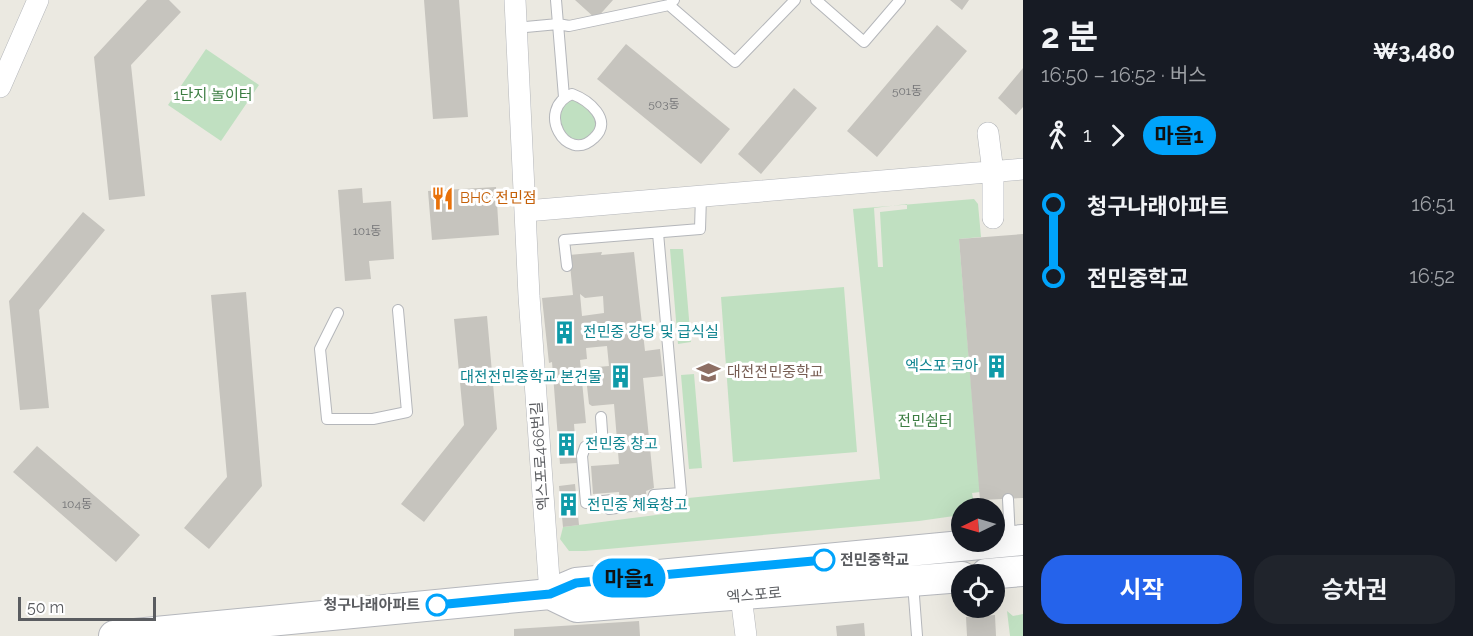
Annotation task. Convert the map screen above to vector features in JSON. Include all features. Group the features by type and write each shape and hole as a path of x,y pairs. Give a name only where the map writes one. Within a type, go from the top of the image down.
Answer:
{"main road":[{"name":"엑스포로","path":"114,636 325,621 550,594 576,583 739,582 911,567 1017,540"},
{"name":"엑스포로","path":"911,567 951,575"},
{"path":"1005,572 1023,571"}],"street":[{"path":"0,87 38,0"},
{"name":"엑스포로466번길","path":"515,0 529,296 550,594"},
{"path":"988,133 993,172 993,218"},
{"path":"526,211 1023,169"},
{"path":"739,582 746,636"}],"lane":[{"path":"556,0 564,97 554,119 559,135 572,144 587,143 599,133 600,118 587,100 572,94 564,97"},
{"path":"515,28 558,24 569,26 672,3 735,62 795,0"},
{"path":"816,0 829,4 864,42 900,0"},
{"path":"567,266 564,240 700,229 701,196"},
{"path":"601,417 603,446 585,447 582,456 586,503 612,500 609,509 651,504 654,495 681,493 658,233"},
{"path":"338,313 320,350 327,419 374,419 407,412 398,310"},
{"path":"1008,499 1017,540"},
{"path":"911,567 917,636"}],"green space":[{"name":"1단지 놀이터","path":"206,49 259,85 221,141 168,105"},
{"path":"572,94 600,118 594,139 565,140 556,111"},
{"name":"전민쉼터","path":"974,199 978,204 981,237 959,239 980,492 972,493 973,498 951,498 951,516 569,551 560,539 563,527 679,512 678,499 880,479 853,209 893,206 874,208 878,267 883,267 880,212 907,209 907,205"},
{"path":"670,249 683,249 691,342 678,344"},
{"path":"844,287 857,452 733,462 721,297"},
{"path":"694,374 702,468 689,469 681,375"},
{"path":"1007,611 1013,616 1023,614 1023,636 1010,636"}],"building":[{"path":"147,0 169,0 181,12 131,65 145,196 109,200 94,57"},
{"path":"424,0 459,0 468,117 433,119"},
{"path":"575,0 613,0 596,19"},
{"path":"950,0 969,0 962,10"},
{"path":"937,25 967,51 877,157 847,131"},
{"path":"626,44 730,129 701,164 597,79"},
{"path":"1023,68 1023,107 1016,115 998,98"},
{"path":"794,88 817,108 761,174 738,154"},
{"path":"496,187 499,235 432,240 428,191"},
{"path":"362,188 363,203 391,201 394,259 369,261 371,279 345,281 338,190"},
{"path":"83,212 105,230 39,310 49,408 20,410 9,301"},
{"name":"엑스포 코아","path":"1023,234 1023,498 980,498 959,239"},
{"name":"대전전민중학교 본건물","path":"634,252 645,351 660,349 663,376 643,378 654,488 646,491 647,502 620,504 619,492 593,494 591,466 619,464 614,404 592,406 589,404 585,368 609,366 607,346 586,348 587,359 580,360 586,423 574,424 577,463 560,464 552,362 549,363 542,298 573,295 569,255","holes":["580,294 585,298 603,296 604,313 582,316"]},
{"path":"246,292 262,486 209,549 184,528 227,477 211,295"},
{"path":"487,316 497,429 424,522 401,504 464,425 454,319"},
{"path":"37,446 140,535 116,562 13,472"},
{"name":"전민중 체육창고","path":"575,484 579,525 563,527 559,486"},
{"path":"966,618 995,618 996,636 967,636"},
{"path":"639,621 640,636 514,636 514,629"},
{"path":"864,623 865,636 837,636 836,626"}],"bus line":[{"name":"마을1","path":"437,605 550,594 576,583 824,560"}],"place":[{"name":"BHC 전민점","path":"442,198"},
{"name":"전민중 강당 및 급식실","path":"565,332"},
{"name":"엑스포 코아","path":"996,366"},
{"name":"대전전민중학교","path":"709,372"},
{"name":"대전전민중학교 본건물","path":"620,377"},
{"name":"전민중 창고","path":"567,444"},
{"name":"전민중 체육창고","path":"569,505"},
{"name":"전민중학교","path":"824,560"},
{"name":"청구나래아파트","path":"437,605"}]}
